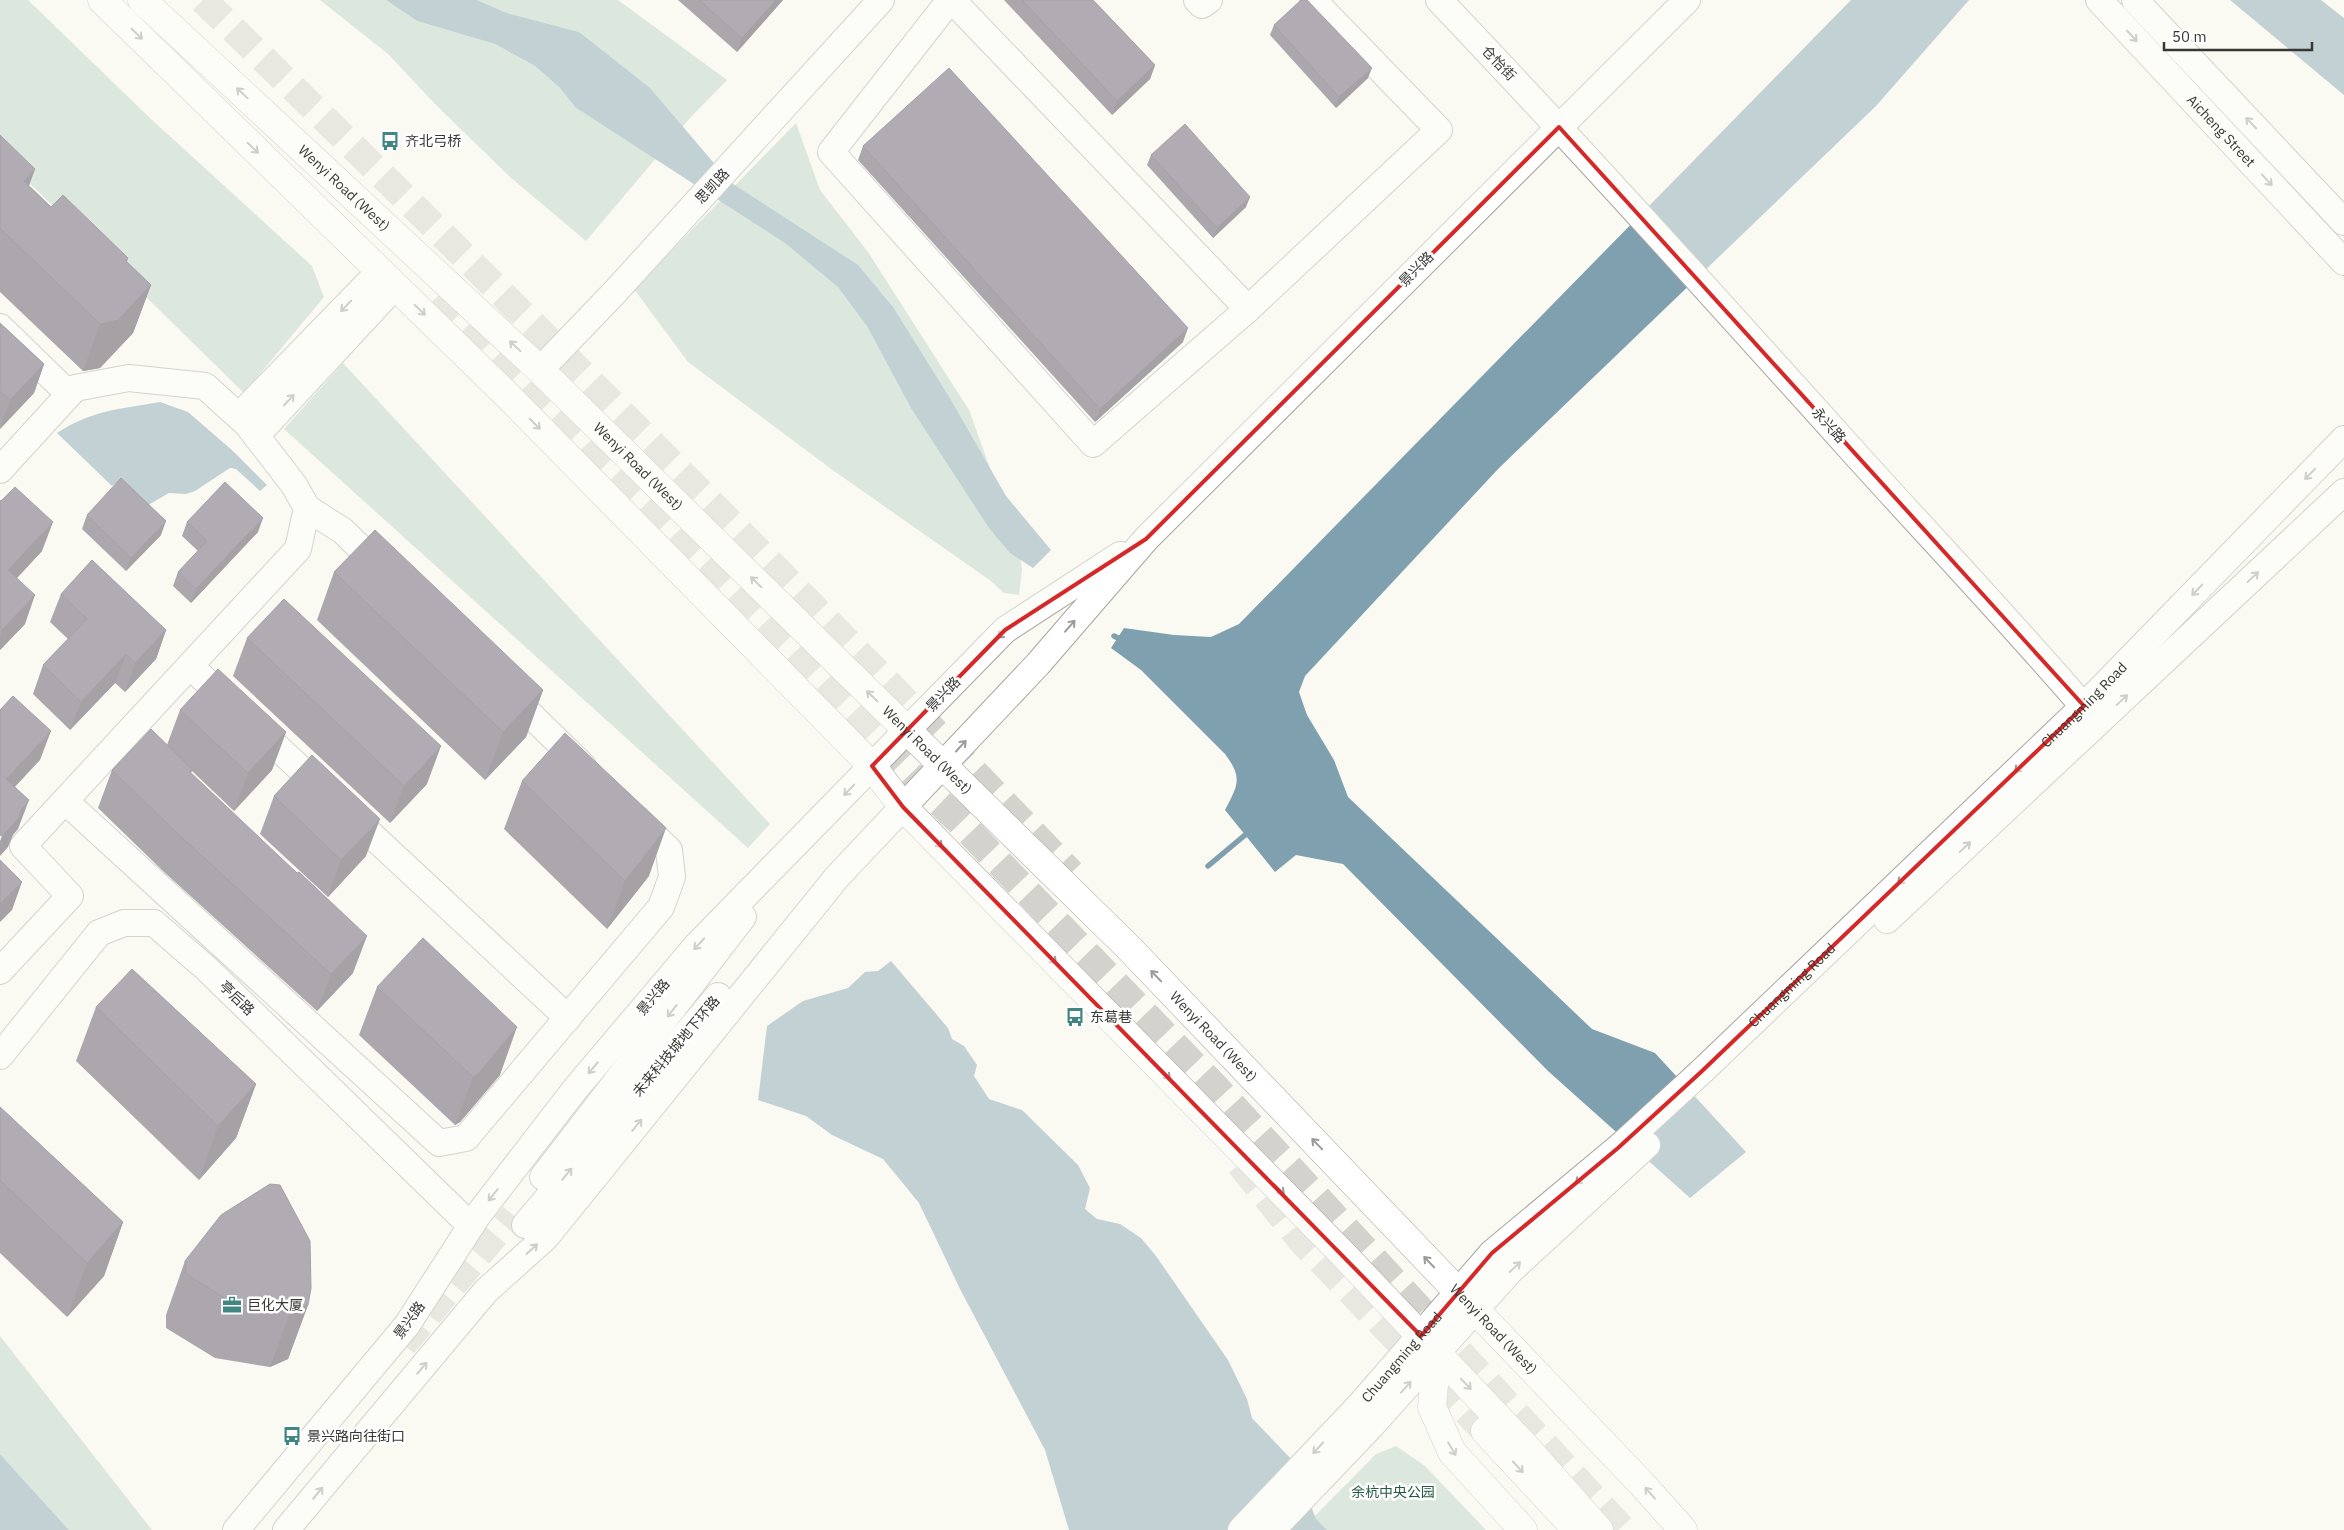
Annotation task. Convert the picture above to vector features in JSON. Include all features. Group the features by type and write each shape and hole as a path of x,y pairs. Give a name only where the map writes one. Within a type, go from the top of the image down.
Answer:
{"main road":[{"path":"102,0 508,396 872,766 903,807 1342,1253 1525,1446 1599,1530"},
{"name":"Wenyi Road (West)","path":"142,0 540,370 1129,948 1642,1484 1682,1530"},
{"path":"1429,1344 1432,1407 1452,1452 1522,1530"},
{"path":"1485,1431 1577,1530"}],"street":[{"name":"思凯路","path":"540,370 614,293 881,0"},
{"path":"1248,309 951,0 831,152 1093,444 1248,309 1439,130 1313,0"},
{"path":"1197,0 1202,5 1209,0"},
{"name":"仓怡街","path":"1438,0 1559,127"},
{"name":"景兴路","path":"286,1530 486,1291 546,1237 837,877 1038,664 1146,539 1687,0"},
{"name":"Aicheng Street","path":"2099,0 2344,262"},
{"name":"Aicheng Street","path":"2135,0 2344,222"},
{"name":"永兴路","path":"1559,127 1623,200 1706,289 2091,715"},
{"path":"239,416 387,278"},
{"path":"256,436 387,278"},
{"path":"0,327 69,394"},
{"path":"0,470 75,388 129,378 205,386 239,416 256,436 294,485 307,508 343,531 400,586"},
{"name":"Chuangming Road","path":"2091,715 2344,438"},
{"name":"Chuangming Road","path":"1272,1530 1467,1301 1510,1271 1620,1159 2091,715 2344,492"},
{"path":"0,971 70,896 23,846 298,549 307,508"},
{"name":"景兴路","path":"236,1530 407,1326 471,1226 576,1088 697,945 1006,630 1146,539"},
{"path":"190,666 568,1018"},
{"path":"492,677 598,781"},
{"path":"65,801 439,1143 466,1138 661,907 672,878 669,850 620,802"},
{"name":"未来科技城地下环路","path":"795,845 519,1220 746,964 837,877"},
{"name":"亭后路","path":"0,1056 99,933 124,923 154,923 207,969 471,1226"},
{"name":"Chuangming Road","path":"1241,1530 1364,1422"}],"highlighted area":[{"path":"1559,127 2084,706 1701,1072 1618,1148 1492,1253 1421,1336 903,807 872,766 1005,630 1146,539"}],"green space":[{"path":"0,0 28,0 151,119 312,266 324,297 244,393 0,154"},
{"path":"320,0 386,0 417,21 495,44 535,66 560,88 575,107 579,32 507,13 477,0 618,0 727,80 690,118 586,241 510,177 436,105 388,54"},
{"path":"796,123 820,190 868,252 969,410 1019,549 1022,570 1019,595 1004,593 991,581 834,471 688,362 634,289"},
{"path":"343,363 770,824 748,848 284,429"},
{"path":"0,1336 152,1530 69,1530 0,1454"},
{"name":"余杭中央公园","path":"1396,1446 1425,1466 1486,1530 1301,1530 1376,1454"}],"water":[{"path":"386,0 477,0 507,13 579,32 650,88 730,182 858,265 893,307 951,400 1006,496 1051,550 1033,568 1010,553 989,528 911,408 867,326 838,287 785,243 575,107 560,88 535,66 495,44 417,21"},
{"path":"1851,0 1969,0 1876,106 1499,468 1305,676 1299,692 1307,715 1334,760 1348,797 1592,1029 1655,1053 1746,1152 1690,1198 1548,1071 1343,864 1296,855 1275,872 1225,810 1237,782 1231,762 1141,670 1111,648 1124,628 1174,635 1211,637 1239,624"},
{"path":"2230,0 2321,0 2344,18 2344,95"},
{"path":"160,402 188,412 233,451 267,485 260,491 236,469 230,468 195,491 186,494 169,493 143,508 116,483 112,486 57,433 82,419 95,415"},
{"path":"891,961 948,1028 952,1039 964,1046 977,1065 974,1076 989,1099 1022,1110 1078,1165 1090,1188 1085,1209 1097,1219 1120,1224 1141,1238 1156,1256 1228,1360 1247,1399 1252,1418 1293,1461 1316,1519 1327,1530 1069,1530 1045,1450 960,1289 919,1203 883,1159 832,1135 806,1116 758,1100 767,1026 803,1001 848,988 865,972 878,971"},
{"path":"0,1454 69,1530 0,1530"}],"building":[{"path":"699,0 776,0 742,38"},
{"path":"1022,0 1093,0 1155,65 1117,101"},
{"path":"1301,0 1307,0 1372,68 1339,97 1274,25"},
{"path":"949,68 1188,328 1100,409 863,146"},
{"path":"1185,124 1250,197 1217,228 1151,155"},
{"path":"0,135 35,169 24,181 51,207 63,195 128,258 126,261 151,285 118,320 100,324 0,228"},
{"path":"0,323 44,364 10,400 0,391"},
{"path":"121,478 166,521 131,558 87,515"},
{"path":"225,482 263,518 196,589 178,572 207,541 187,522"},
{"path":"15,487 53,522 8,570 35,595 3,629 0,626 0,500"},
{"path":"375,530 543,690 503,732 334,572"},
{"path":"92,560 166,630 135,663 126,654 81,702 43,665 87,619 61,594"},
{"path":"284,599 441,746 404,786 247,638"},
{"path":"218,669 286,732 248,773 180,710"},
{"path":"13,696 51,731 6,779 29,800 22,808 19,818 2,836 0,835 0,710"},
{"path":"151,729 193,770 190,772 367,936 331,974 177,833 112,770"},
{"path":"565,733 666,828 625,881 522,781"},
{"path":"312,755 380,819 341,860 274,796"},
{"path":"0,860 22,882 0,904"},
{"path":"423,938 517,1027 478,1074 473,1077 377,987"},
{"path":"132,969 256,1084 218,1126 96,1007"},
{"path":"0,1107 123,1222 87,1263 0,1180"},
{"path":"270,1184 280,1185 310,1241 311,1288 308,1305 290,1313 235,1304 186,1274 185,1261 221,1215"}],"waterway":[{"path":"1114,636 1124,641"},
{"path":"1208,866 1251,830"}],"tunnel":[{"path":"203,0 641,432 1071,873"},
{"path":"440,294 653,508 919,783 958,820 1220,1092 1623,1530"},
{"path":"1240,1164 1301,1240 1485,1431"},
{"path":"404,1345 513,1215"}],"place":[{"name":"齐北弓桥","path":"390,141"},
{"name":"东葛巷","path":"1075,1017"},
{"name":"巨化大厦","path":"232,1305"},
{"name":"景兴路向往街口","path":"292,1436"}]}
